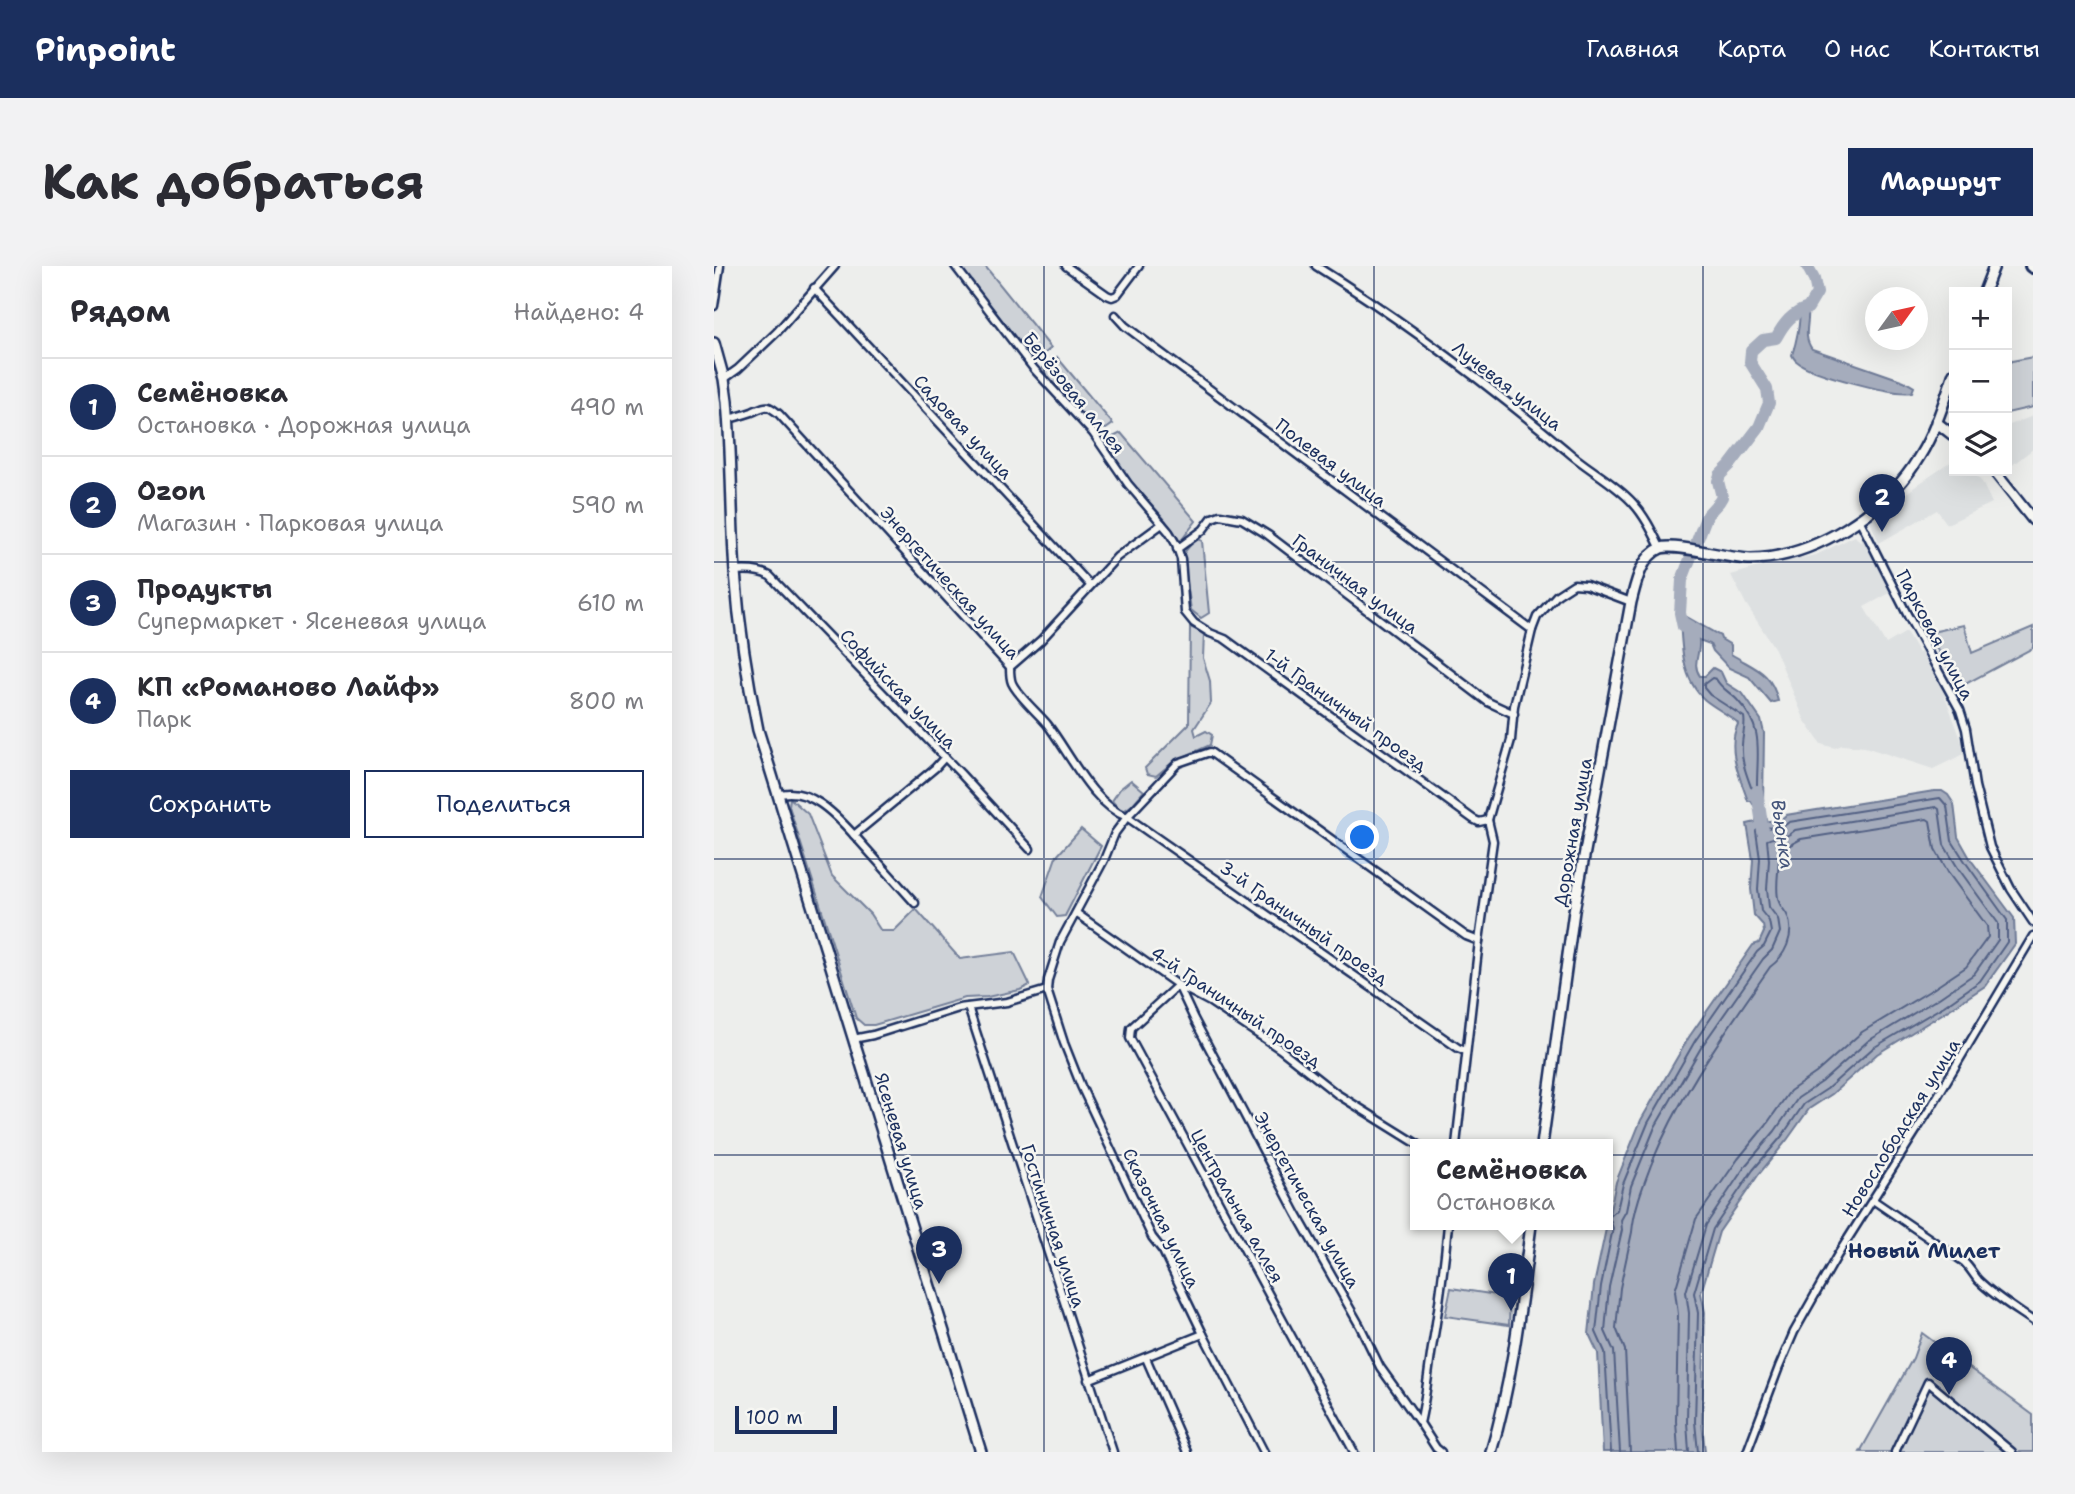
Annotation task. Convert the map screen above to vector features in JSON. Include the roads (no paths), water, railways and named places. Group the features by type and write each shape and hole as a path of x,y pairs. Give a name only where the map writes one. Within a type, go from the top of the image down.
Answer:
{"main road":[{"path":"1986,287 1994,266"},
{"name":"Ясеневая улица","path":"714,343 724,379 735,570 753,708 777,794 981,1452"},
{"path":"1661,549 1673,547 1753,559 1792,553 1833,536 1888,495 1914,466 1936,422 1949,387"},
{"path":"1936,422 1949,432"},
{"path":"1998,476 2033,520"},
{"name":"Дорожная улица","path":"1543,1139 1578,887 1631,602 1646,561 1661,549"},
{"path":"1491,1452 1512,1366 1530,1230"}],"street":[{"path":"714,306 720,266"},
{"path":"724,379 777,332 835,266"},
{"name":"Берёзовая аллея","path":"955,266 1034,369 1093,433 1128,484 1169,532 1181,559 1184,606 1188,618"},
{"path":"1066,266 1112,297 1117,295 1139,266"},
{"name":"Лучевая улица","path":"1316,266 1396,319 1618,489 1640,512 1661,549"},
{"name":"Садовая улица","path":"814,288 1090,585"},
{"name":"Полевая улица","path":"1115,316 1532,630"},
{"name":"Энергетическая улица","path":"728,419 763,406 771,407 1010,667 1011,681 1016,689 1049,727 1096,793 1118,814 1126,817"},
{"name":"Граничная улица","path":"1177,549 1220,515 1242,519 1268,535 1488,702 1514,714"},
{"name":"Парковая улица","path":"1859,519 1959,710 1966,729 1975,786 1992,853 2033,922"},
{"path":"1010,667 1041,639 1117,557 1162,524"},
{"name":"Софийская улица","path":"735,570 755,571 770,576 1030,849"},
{"path":"1457,1139 1493,841 1488,820 1511,740 1532,630 1541,611 1564,589 1574,584 1586,585 1631,602"},
{"name":"1-й Граничный проезд","path":"1188,618 1210,633 1225,639 1474,819 1479,822 1488,820"},
{"path":"853,1039 959,1008 1007,1002 1047,990 1060,942 1104,860 1115,833 1126,817 1178,764 1210,752 1466,936 1479,941"},
{"path":"854,835 945,757"},
{"path":"777,794 797,793 834,812 915,903"},
{"name":"3-й Граничный проезд","path":"1126,817 1466,1051"},
{"name":"4-й Граничный проезд","path":"1076,913 1178,985 1210,1002 1280,1049 1337,1094 1410,1139"},
{"name":"Новослободская улица","path":"1747,1452 1794,1332 2033,936"},
{"name":"Энергетическая улица","path":"1178,985 1296,1213 1380,1367 1441,1452"},
{"name":"Центральная аллея","path":"1178,985 1131,1028 1130,1038 1354,1452"},
{"name":"Сказочная улица","path":"1047,990 1081,1086 1152,1237 1163,1251 1264,1452"},
{"name":"Гостиничная улица","path":"968,1007 1113,1452"},
{"path":"1873,1200 1964,1262 1994,1294 2033,1321"},
{"path":"1420,1423 1443,1287 1448,1230"},
{"path":"1088,1380 1203,1334"},
{"path":"1146,1358 1187,1452"},
{"path":"1895,1452 1928,1382 2012,1452"}],"water":[{"path":"1808,308 1807,334 1812,349 1904,381 1914,387 1912,392 1889,391 1854,383 1820,373 1796,361 1792,355 1799,327 1799,311"},
{"path":"1680,613 1731,645 1731,654 1761,672 1775,691 1778,701 1771,703 1749,677 1729,668 1710,644 1699,640 1696,667 1700,676 1705,676 1713,668 1721,672 1726,683 1743,694 1761,720 1764,733 1763,806 1755,807 1748,801 1738,773 1733,743 1737,722 1705,700 1691,682 1684,659"},
{"path":"1942,791 1954,804 1958,837 1971,860 2014,918 2015,944 1985,986 1877,1054 1832,1094 1809,1109 1719,1232 1701,1293 1705,1312 1702,1422 1705,1452 1603,1452 1598,1353 1589,1334 1594,1285 1606,1230 1613,1230 1613,1196 1616,1182 1641,1120 1689,1037 1753,945 1759,943 1764,932 1763,925 1754,915 1751,889 1753,860 1747,824 1765,816 1768,821 1777,823 1786,815"}],"waterway":[{"name":"Вьюнка","path":"1683,627 1680,613 1682,580 1707,515 1722,497 1718,481 1720,475 1759,427 1769,403 1767,389 1750,362 1751,351 1763,340 1776,338 1789,319 1808,308 1817,293 1807,266"},
{"name":"Вьюнка","path":"1757,791 1763,831"}],"place":[{"name":"Ozon","path":"1882,532"},
{"name":"Продукты","path":"939,1284"},
{"name":"Семёновка","path":"1511,1311"},
{"name":"КП «Романово Лайф»","path":"1949,1395"}],"district":[{"name":"Новый Милет","path":"1924,1251"}]}
